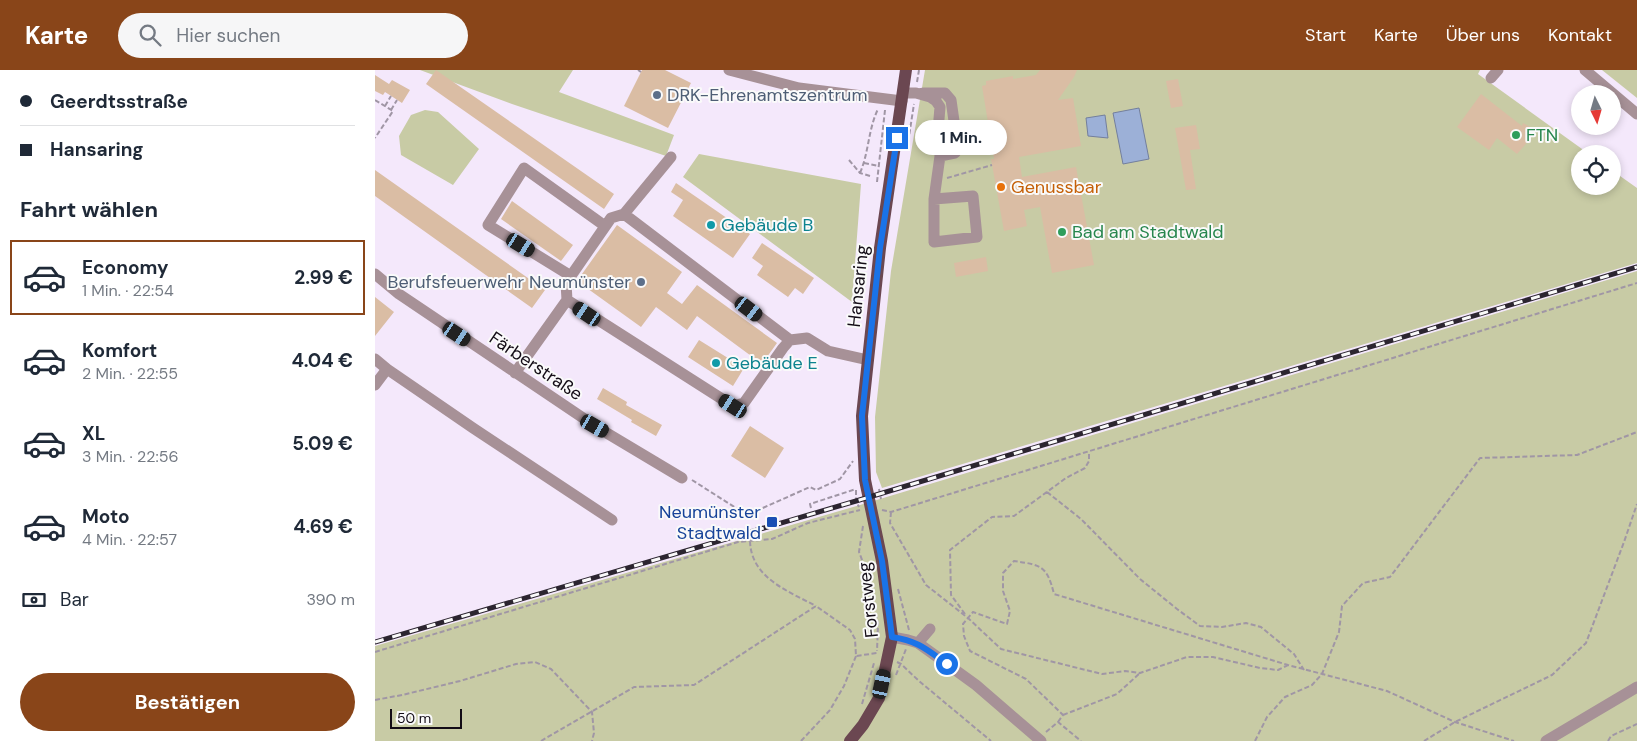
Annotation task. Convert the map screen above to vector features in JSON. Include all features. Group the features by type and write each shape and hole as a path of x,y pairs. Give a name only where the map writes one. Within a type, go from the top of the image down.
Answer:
{"main road":[{"name":"Hansaring","path":"870,507 865,480 862,416 880,248 907,96 906,70"},
{"name":"Forstweg","path":"851,741 863,726 879,698 892,637 887,591 870,507"}],"street":[{"path":"729,70 799,88 883,98 941,92 948,94 958,149 955,153 940,156"},
{"path":"1585,70 1637,114"},
{"path":"907,96 930,97 938,104 940,111 938,131 940,156 934,199 933,242 977,237 973,196 934,199"},
{"path":"515,373 567,300 566,283 605,226 611,218 624,214 671,157"},
{"path":"571,276 488,225 524,168 605,226"},
{"path":"624,214 790,340"},
{"name":"Färberstraße","path":"375,274 399,294 515,373 595,426 682,478"},
{"path":"567,300 733,406 744,403 790,340 807,338 828,351 868,360"},
{"path":"375,358 387,369 613,520"},
{"path":"375,385 387,369"},
{"path":"913,641 930,629"},
{"path":"892,637 913,641 976,685 1039,740"},
{"path":"1546,741 1637,687"}],"path":[{"path":"905,156 911,130 907,96 919,70"},
{"path":"385,106 391,96"},
{"path":"860,173 864,163 872,121 883,98"},
{"path":"375,100 391,110"},
{"path":"375,138 393,111 391,110 397,100"},
{"path":"849,160 860,173 870,176"},
{"path":"864,163 879,166"},
{"path":"937,181 992,165"},
{"path":"878,484 881,500 880,510 891,512 1637,283"},
{"path":"1255,741 1267,717 1285,697 1312,685 1322,674 1339,632 1343,606 1363,583 1390,577 1480,458 1577,455 1637,432"},
{"path":"968,618 951,595 950,550 992,518 1015,516 1066,478 1085,468 1089,461 1089,452"},
{"path":"682,478 688,478 747,515 810,487 816,490 840,479 854,460"},
{"path":"811,508 810,504 856,489"},
{"path":"1047,492 1081,519 1140,578 1200,626 1222,627 1246,623 1261,627 1294,654 1304,670"},
{"path":"1423,741 1455,722 1552,675 1586,643 1637,504"},
{"path":"375,652 738,542 772,539 808,523 870,507"},
{"path":"891,512 890,524 925,585 968,618 1001,649 1102,674 1125,671 1140,673"},
{"path":"750,541 750,551 754,560 768,580 816,606 850,630 855,639 856,656 844,686 830,710 801,741"},
{"path":"1063,715 1026,679 970,651 964,636 963,624 973,612 1007,624 1010,611 1003,590 1003,573 1014,561 1038,565 1050,577 1054,594 1304,670 1387,691 1455,722 1514,741"},
{"path":"893,681 913,641 897,586"},
{"path":"541,741 634,688 694,685 816,606"},
{"path":"856,656 877,653 901,664 991,741"},
{"path":"1039,740 1063,715 1117,694 1140,673 1187,657 1213,657 1260,668 1278,670 1288,665"},
{"path":"375,700 460,681 516,664 535,662 551,669 592,712 594,733 592,741"},
{"path":"1058,722 1081,741"},
{"path":"1608,741 1611,736 1637,724"}],"green space":[{"path":"420,70 573,70 559,92 674,135 666,156 512,104"},
{"path":"925,70 1480,70 1478,74 1577,145 1571,145 1571,195 1621,195 1621,177 1637,188 1637,263 882,488 876,472 875,417 891,271"},
{"path":"1602,70 1637,70 1637,98"},
{"path":"425,110 438,112 479,149 453,185 401,155 399,136 411,115"},
{"path":"699,154 861,184 852,302 683,177"},
{"path":"1637,271 1637,741 375,741 375,646 860,505"}],"water":[{"path":"1139,108 1149,159 1123,164 1113,113"},
{"path":"1105,115 1108,138 1088,136 1086,118"}],"building":[{"path":"436,70 614,194 604,209 426,84"},
{"name":"DRK-Ehrenamtszentrum","path":"642,70 665,70 691,83 668,128 624,106"},
{"path":"1040,70 1077,70 1058,100 1073,98 1081,146 1019,157 1022,177 1076,167 1094,265 1052,273 1040,207 1024,210 1027,226 1004,231 991,159 994,159 982,86 986,85 986,81 1013,76 1013,79 1036,75"},
{"path":"375,75 389,84 392,80 410,90 402,103 385,92 383,95 375,91"},
{"path":"1178,79 1183,106 1171,108 1166,81"},
{"path":"1481,94 1522,126 1523,123 1537,131 1517,154 1497,138 1489,150 1457,127"},
{"path":"1196,125 1200,149 1190,150 1196,189 1186,190 1175,128"},
{"path":"375,170 545,290 532,308 375,196"},
{"name":"Gebäude B","path":"676,183 750,234 733,258 673,216 683,200 671,192"},
{"path":"512,201 573,245 561,261 501,219"},
{"path":"617,225 682,272 667,293 682,304 697,285 777,343 762,364 697,316 687,330 656,307 641,327 577,281"},
{"path":"762,243 814,278 803,294 795,288 788,297 757,275 763,266 752,258"},
{"path":"986,257 988,271 956,277 954,263"},
{"path":"375,297 394,312 375,336"},
{"name":"Gebäude E","path":"699,340 744,368 733,386 688,357"},
{"path":"603,388 627,402 626,405 662,425 656,436 597,399"},
{"path":"750,426 784,448 765,478 731,456"}],"railway":[{"path":"375,642 856,501 1637,267"}],"place":[{"name":"DRK-Ehrenamtszentrum","path":"657,95"},
{"name":"FTN","path":"1516,135"},
{"name":"Genussbar","path":"1001,187"},
{"name":"Gebäude B","path":"711,225"},
{"name":"Bad am Stadtwald","path":"1062,232"},
{"name":"Berufsfeuerwehr Neumünster","path":"641,282"},
{"name":"Gebäude E","path":"716,363"},
{"name":"Neumünster Stadtwald","path":"772,522"}],"route":[{"path":"897,138 880,248 862,416 865,480 882,561 892,637 918,643 947,664"}]}
